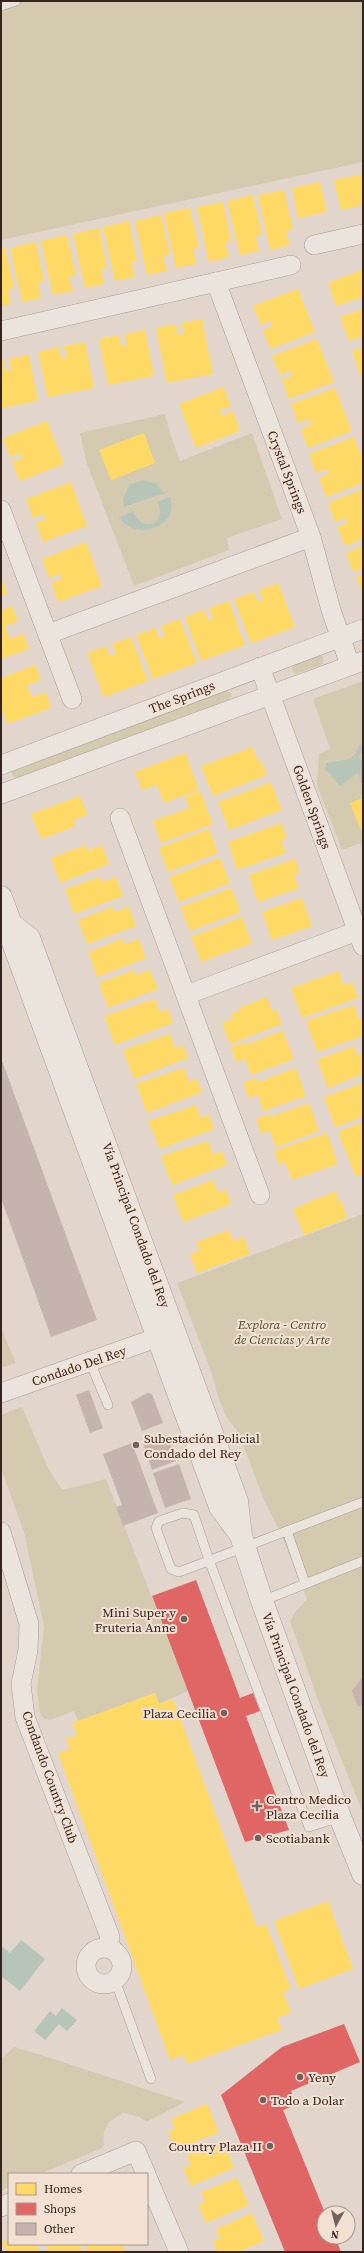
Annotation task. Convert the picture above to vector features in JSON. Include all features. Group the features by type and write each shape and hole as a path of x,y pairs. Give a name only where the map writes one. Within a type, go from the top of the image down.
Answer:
{"street":[{"path":"314,245 363,234"},
{"path":"1,331 291,265"},
{"name":"Crystal Springs","path":"216,282 311,537 331,610 341,637 357,663"},
{"path":"1,510 72,699"},
{"path":"48,634 311,537"},
{"name":"The Springs","path":"1,765 363,629"},
{"path":"1,794 357,663"},
{"name":"Golden Springs","path":"260,668 361,936"},
{"path":"120,818 260,1195"},
{"name":"Vía Principal Condado del Rey","path":"1,897 11,924 13,943 156,1338 220,1507 243,1542"},
{"name":"Vía Principal Condado del Rey","path":"11,924 29,938 170,1317 237,1502 243,1542 262,1600 340,1817 363,1874"},
{"path":"186,995 361,936"},
{"path":"156,1338 163,1333 170,1317"},
{"path":"156,1338 168,1340 181,1349"},
{"name":"Condado Del Rey","path":"1,1393 156,1338"},
{"name":"Condando Country Club","path":"1,1532 7,1570 29,1624 28,1650 21,1684 25,1717 110,1937 108,1948"},
{"path":"100,1948 108,1948 115,1952 120,1958 122,1966 120,1974 115,1980 108,1984 100,1984 92,1980 87,1974 85,1966 87,1958 92,1952 100,1948"},
{"path":"83,2173 136,2151 145,2173"},
{"path":"148,2180 179,2252"}],"lane":[{"path":"1,6 16,1"},
{"path":"90,1362 108,1405"},
{"path":"340,1817 309,1827 209,1560 194,1515 183,1513 157,1523 156,1528 171,1569 179,1572 209,1560 243,1542 287,1531 363,1502"},
{"path":"287,1531 305,1583"},
{"path":"262,1600 363,1561"},
{"path":"115,1980 152,2079"}],"green space":[{"path":"1,1 363,1 363,162 1,240"},
{"path":"165,414 180,461 252,433 282,519 227,538 229,550 134,586 87,464 80,433"},
{"path":"320,655 323,657 323,664 296,674 293,672 292,668 294,665"},
{"path":"363,681 363,851 360,843 342,850 317,785 319,754 330,749 313,699"},
{"path":"225,691 230,692 232,696 228,700 16,778 11,772 14,768"},
{"name":"Explora - Centro de Ciencias y Arte","path":"363,1214 363,1813 322,1711 290,1621 294,1613 307,1599 280,1532 263,1498 239,1433 227,1418 219,1400 211,1371 177,1283"},
{"path":"1,1328 16,1363 1,1368"},
{"path":"22,1407 48,1468 62,1490 106,1479 188,1691 159,1704 155,1693 78,1721 74,1711 50,1720 44,1719 40,1713 37,1690 44,1626 24,1532 1,1468 1,1415"},
{"path":"14,2047 185,2102 146,2122 140,2117 123,2113 107,2125 104,2133 104,2145 100,2149 42,2173 8,2173 8,2188 1,2191 1,2059"}],"shaded area":[{"path":"143,480 155,483 165,493 124,507 123,499 129,485"},
{"path":"170,497 171,508 168,517 162,524 154,528 144,530 134,528 126,524 119,517 134,511 137,518 142,522 148,524 155,523 160,512 157,502"},
{"path":"359,744 363,747 362,753 359,756 360,760 363,761 363,783 360,782 361,779 357,773 340,786 325,769 326,763 350,759 356,753"},
{"path":"21,1940 45,1959 20,1991 1,1976 1,1946 10,1953"},
{"path":"62,2008 77,2020 67,2031 59,2024 45,2040 34,2031 50,2011 56,2016"}],"building: Homes":[{"path":"363,174 363,205 341,210 334,180"},
{"path":"320,182 327,212 298,218 292,188"},
{"path":"284,190 293,229 286,231 290,245 270,250 258,195"},
{"path":"253,195 262,235 256,236 259,251 240,255 227,201"},
{"path":"223,202 231,241 225,243 229,257 209,262 197,207"},
{"path":"190,208 199,247 193,249 196,264 176,268 164,213"},
{"path":"161,215 170,254 163,256 167,271 147,275 135,221"},
{"path":"129,221 137,261 131,262 135,277 115,281 103,227"},
{"path":"99,228 107,268 101,269 104,284 85,288 73,234"},
{"path":"67,235 76,275 69,276 73,291 53,295 41,241"},
{"path":"36,242 44,281 38,283 41,298 22,302 10,248"},
{"path":"5,248 14,288 8,290 11,304 1,306 1,249"},
{"path":"361,270 363,297 336,306 328,283"},
{"path":"298,289 315,332 270,349 263,330 273,326 271,321 261,325 253,306"},
{"path":"363,309 363,336 349,341 340,317"},
{"path":"202,319 213,374 167,383 156,328 176,324 178,335 184,334 181,323"},
{"path":"145,330 154,376 108,385 99,339 119,335 121,346 127,345 125,334"},
{"path":"317,339 334,382 289,399 282,380 292,376 290,371 280,375 272,356"},
{"path":"85,342 94,388 48,397 38,352 59,347 61,358 67,357 64,346"},
{"path":"363,347 363,374 360,375 352,351"},
{"path":"29,355 38,401 1,408 1,361 3,360 5,371 11,370 9,359"},
{"path":"224,387 231,406 220,410 222,416 233,411 240,431 196,448 179,404"},
{"path":"335,388 352,431 308,448 301,429 311,425 309,419 298,423 291,404"},
{"path":"47,421 64,464 20,481 12,462 23,458 21,453 10,457 3,438"},
{"path":"144,433 155,463 111,480 99,450"},
{"path":"354,437 363,461 363,483 326,497 319,478 329,474 327,469 316,473 309,454"},
{"path":"71,482 87,526 43,542 36,523 46,519 44,514 33,518 26,499"},
{"path":"363,489 363,539 345,546 337,527 348,523 345,518 335,522 328,503"},
{"path":"86,542 102,586 58,602 51,583 62,579 60,574 49,578 42,559"},
{"path":"363,546 363,568 353,572 346,553"},
{"path":"363,574 363,595 356,577"},
{"path":"1,579 8,593 1,596"},
{"path":"278,583 295,627 251,643 234,599 254,592 258,602 263,600 259,590"},
{"path":"229,601 245,645 201,661 185,617 204,610 208,620 213,618 209,608"},
{"path":"12,606 18,621 5,626 10,639 23,634 29,649 1,659 1,610"},
{"path":"180,619 197,663 153,679 136,635 156,628 159,638 165,636 161,626"},
{"path":"131,637 148,681 104,697 87,653 106,646 110,656 116,654 112,644"},
{"path":"35,665 41,680 27,685 32,697 46,692 51,708 7,724 1,708 1,678"},
{"path":"253,747 258,762 261,760 267,775 213,796 201,766"},
{"path":"185,753 199,790 164,803 157,785 142,790 135,772"},
{"path":"271,782 282,810 229,830 218,802"},
{"path":"200,791 213,824 161,843 153,821 189,808 185,797"},
{"path":"80,796 88,815 73,820 76,826 41,839 31,814"},
{"path":"363,798 363,835 350,803"},
{"path":"281,823 287,838 281,840 286,853 237,870 228,842"},
{"path":"209,829 218,853 168,872 159,848"},
{"path":"86,845 87,851 102,845 109,864 60,883 51,858"},
{"path":"220,858 230,883 179,902 169,877"},
{"path":"295,859 300,873 294,875 299,888 258,902 249,875"},
{"path":"100,877 102,882 116,877 123,896 74,914 65,889"},
{"path":"231,888 241,912 190,931 181,907"},
{"path":"302,898 312,926 272,940 262,912"},
{"path":"112,907 115,912 129,907 136,926 87,944 78,920"},
{"path":"242,917 252,943 201,962 191,937"},
{"path":"122,939 125,944 139,939 146,958 97,977 88,952"},
{"path":"134,970 136,975 150,970 158,989 108,1008 99,983"},
{"path":"339,971 343,985 352,982 358,998 302,1018 291,988"},
{"path":"267,997 272,1011 276,1009 282,1024 230,1044 222,1023 233,1019 231,1014 239,1011 239,1008"},
{"path":"155,999 160,1012 168,1009 173,1023 115,1045 104,1016"},
{"path":"354,1005 359,1020 363,1019 363,1036 317,1052 306,1021"},
{"path":"283,1031 294,1059 251,1075 245,1059 236,1062 231,1047 244,1042 245,1045"},
{"path":"170,1034 175,1048 183,1045 188,1058 134,1079 123,1050"},
{"path":"354,1046 357,1055 363,1053 363,1074 328,1088 317,1060"},
{"path":"184,1068 189,1082 197,1079 202,1092 147,1113 136,1084"},
{"path":"296,1068 306,1096 263,1111 258,1095 249,1098 243,1083 256,1078 258,1082"},
{"path":"363,1083 363,1117 335,1127 324,1097"},
{"path":"309,1103 319,1131 276,1147 270,1131 261,1134 256,1119 269,1114 270,1117"},
{"path":"196,1105 201,1118 209,1115 214,1129 160,1149 148,1121"},
{"path":"363,1122 363,1174 356,1177 338,1132"},
{"path":"327,1133 338,1164 292,1180 285,1162 279,1165 274,1151"},
{"path":"208,1141 213,1155 222,1151 227,1165 172,1185 161,1156"},
{"path":"213,1180 218,1192 226,1190 231,1204 183,1222 173,1195"},
{"path":"336,1191 339,1203 342,1201 347,1218 304,1235 293,1209"},
{"path":"229,1230 233,1241 244,1237 250,1254 197,1273 190,1254 200,1251 196,1242"},
{"path":"155,1693 159,1704 173,1699 257,1927 266,1924 291,1989 283,1992 291,2013 277,2018 282,2030 187,2064 184,2055 170,2060 58,1753 70,1749 66,1739 77,1735 72,1723"},
{"path":"328,1901 353,1969 299,1989 274,1921"},
{"path":"207,2104 219,2132 176,2150 168,2132 175,2129 171,2119"},
{"path":"223,2140 234,2168 191,2186 183,2168 191,2165 187,2155"},
{"path":"237,2178 249,2205 206,2223 198,2205 205,2202 201,2192"},
{"path":"252,2213 264,2241 238,2252 217,2252 213,2241 220,2238 216,2229"},
{"path":"8,2239 8,2245 36,2245 40,2252 7,2252 2,2242"},
{"path":"46,2245 79,2245 82,2252 49,2252"},
{"path":"85,2245 122,2245 125,2252 88,2252"}],"building: Shops":[{"name":"Plaza Cecilia","path":"196,1580 240,1698 253,1693 260,1711 246,1716 289,1830 245,1842 152,1596"},
{"name":"Country Plaza II","path":"344,2024 360,2062 291,2091 296,2105 283,2110 322,2205 316,2205 316,2245 338,2245 341,2252 285,2252 221,2095 282,2047"}],"building: Other":[{"path":"1,1058 97,1320 51,1337 1,1198"},
{"path":"89,1390 103,1428 90,1433 76,1395"},
{"path":"147,1393 152,1394 163,1423 142,1431 131,1402"},
{"path":"167,1435 176,1461 152,1470 143,1443"},
{"path":"132,1443 158,1513 123,1526 116,1507 122,1505 103,1454"},
{"path":"179,1464 191,1499 165,1508 153,1473"},
{"path":"363,1676 363,1705 358,1707 352,1691"}],"place":[{"name":"Subestación Policial Condado del Rey","path":"136,1445"},
{"name":"Mini Super y Fruteria Anne","path":"184,1619"},
{"name":"Plaza Cecilia","path":"224,1713"},
{"name":"Centro Medico Plaza Cecilia","path":"257,1806"},
{"name":"Scotiabank","path":"258,1838"},
{"name":"Yeny","path":"300,2077"},
{"name":"Todo a Dolar","path":"263,2100"},
{"name":"Country Plaza II","path":"270,2146"}]}
